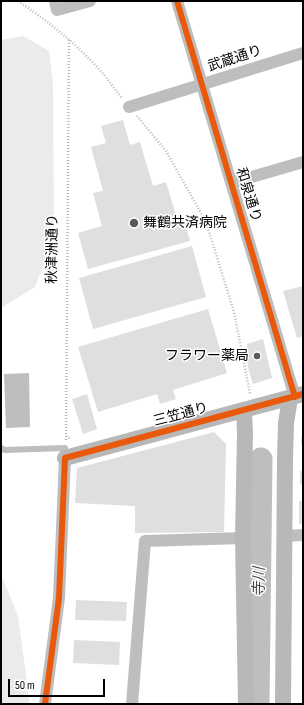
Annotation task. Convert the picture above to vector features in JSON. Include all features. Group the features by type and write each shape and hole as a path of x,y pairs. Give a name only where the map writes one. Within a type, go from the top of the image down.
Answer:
{"street":[{"path":"56,5 90,1"},
{"name":"和泉通り","path":"177,1 296,396"},
{"name":"武蔵通り","path":"129,107 303,53"},
{"path":"232,183 303,162"},
{"path":"283,704 285,536 284,459 286,423 296,396"},
{"name":"三笠通り","path":"65,453 296,396"},
{"path":"244,410 246,704"},
{"path":"45,704 58,598 65,453"},
{"path":"285,536 303,535"},
{"path":"132,704 145,541 244,538"}],"lane":[{"path":"1,448 5,450 65,453"}],"path":[{"path":"18,1 48,21 95,65 166,151 206,222 234,312 250,395"},
{"path":"66,436 71,439"}],"shaded area":[{"path":"23,36 49,51 53,83 54,238 35,287 1,308 1,40"},
{"path":"29,373 30,427 6,428 4,374"},
{"path":"1,574 18,616 30,704 1,704"}],"building":[{"path":"123,120 130,145 140,142 153,186 166,182 178,222 184,220 190,241 88,269 78,233 102,226 93,193 103,191 91,147 106,143 101,126"},
{"path":"192,246 206,297 93,329 79,278"},
{"path":"303,286 303,336 297,338 283,291"},
{"path":"208,309 227,373 173,390 176,399 160,404 157,394 98,412 78,347"},
{"name":"フラワー薬局","path":"263,339 272,378 253,384 248,368 247,344"},
{"path":"87,394 97,429 83,434 72,399"},
{"path":"214,432 226,444 224,532 135,533 135,506 75,503 77,468"},
{"path":"301,437 303,437 303,444 301,444"},
{"path":"300,471 303,471 303,485 300,484"},
{"path":"299,501 303,501 303,524 299,524"},
{"path":"76,600 127,602 126,621 75,620"},
{"path":"74,640 120,642 119,665 73,663"}],"waterway":[{"name":"寺川","path":"258,704 261,459"}],"cycle path":[{"path":"177,1 295,397"},
{"path":"45,704 59,598 65,458 303,394"}],"place":[{"name":"舞鶴共済病院","path":"134,223"},
{"name":"フラワー薬局","path":"257,356"}]}
